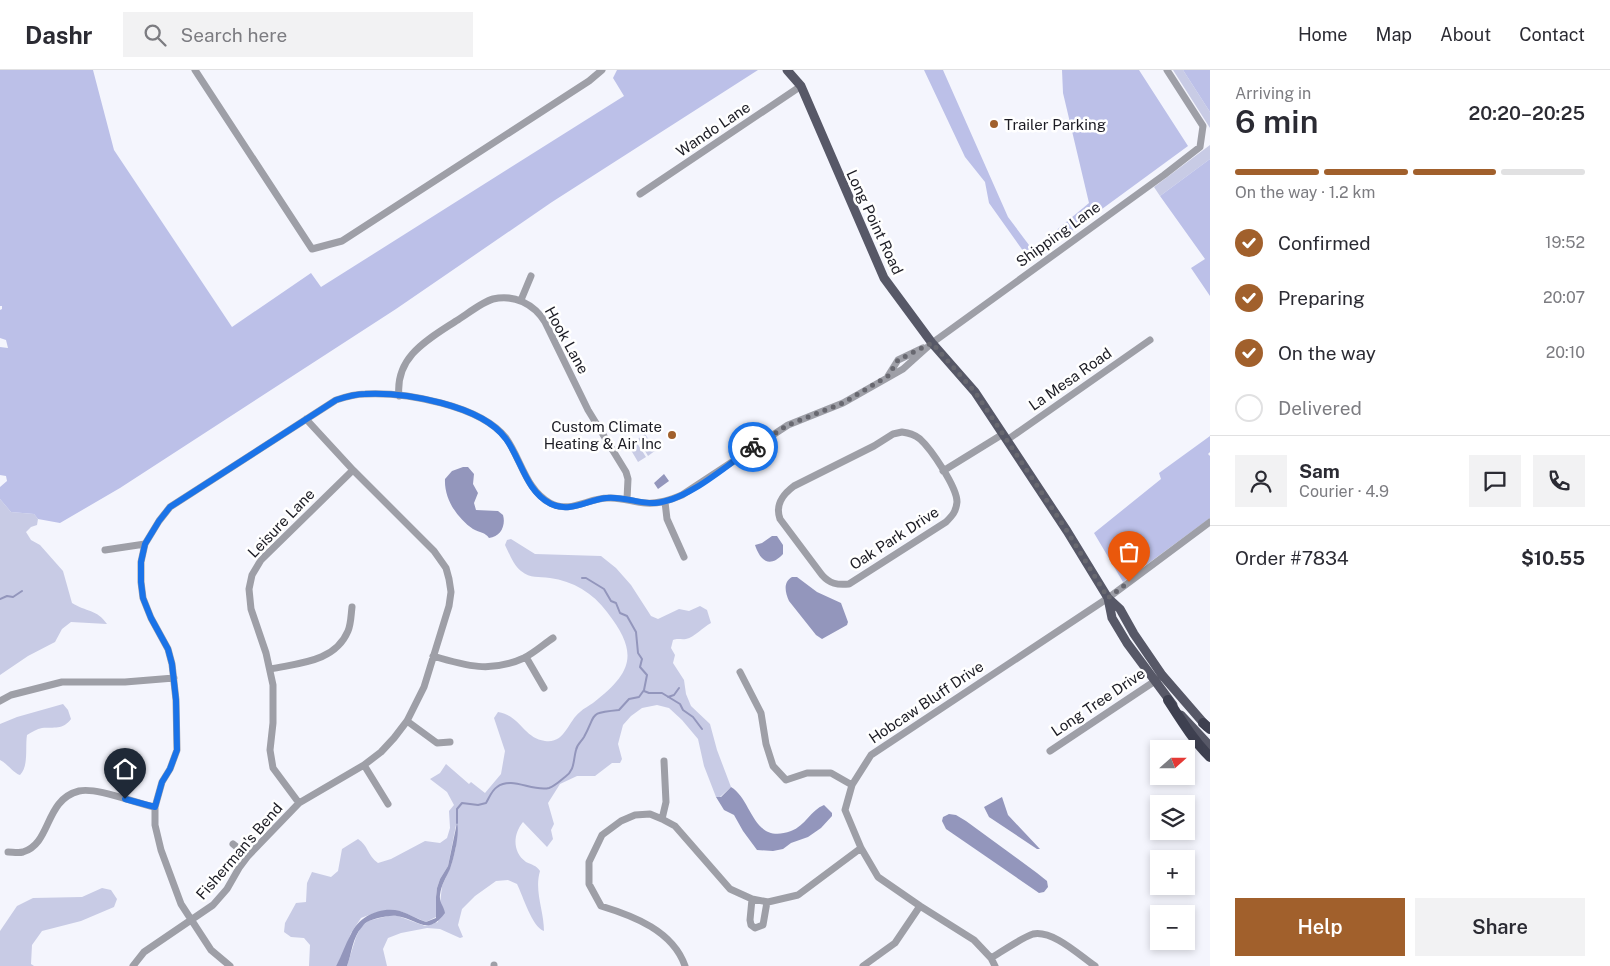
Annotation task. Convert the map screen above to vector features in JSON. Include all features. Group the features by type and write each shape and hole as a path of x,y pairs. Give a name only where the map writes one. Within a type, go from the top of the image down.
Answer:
{"highway":[{"path":"1168,700 1182,722 1210,757"}],"main road":[{"name":"Long Point Road","path":"787,70 800,86 880,272 932,343 975,392 1067,531 1108,598 1120,609 1162,676 1208,727"},
{"name":"Long Point Road","path":"1108,598 1112,618 1154,681 1168,700 1210,746"}],"street":[{"path":"194,70 312,249 342,241 589,81 602,70"},
{"name":"Shipping Lane","path":"665,502 698,486 788,425 843,403 888,376 898,360 932,343 1200,147 1203,126 1167,70"},
{"name":"Wando Lane","path":"640,194 800,86"},
{"path":"399,396 398,386 405,365 409,358 424,343 489,300 505,298 522,300 531,276"},
{"name":"Hook Lane","path":"522,300 532,306 545,322 588,410 626,472 628,479 627,499"},
{"name":"La Mesa Road","path":"943,471 1005,437 1150,340"},
{"path":"230,966 212,950 181,904 161,850 155,826 155,807 162,782 170,769 177,750 177,723 172,664 168,649 151,618 143,598 141,562 145,544 170,507 336,400 349,396 378,394 399,396 454,406 492,425 505,437 532,487 551,504 566,507 608,498 627,499 645,503 665,502 667,519 684,557"},
{"name":"Fisherman's Bend","path":"133,966 144,952 213,905 227,889 248,856 299,803 364,765 382,752 407,721 424,687 449,606 451,592 446,568 434,551 353,470 306,419"},
{"name":"Oak Park Drive","path":"911,433 919,438 926,445 943,471 954,489 957,501 954,514 946,522 849,584 838,585 829,583 779,516 780,500 794,486 893,434 911,433"},
{"name":"Leisure Lane","path":"299,803 273,768 270,750 273,724 271,669 251,609 249,589 252,575 261,560 353,470"},
{"name":"Hobcaw Bluff Drive","path":"995,966 992,958 974,940 878,877 861,848 845,810 852,785 871,755 1108,598 1210,522"},
{"path":"105,550 145,544"},
{"path":"271,669 312,661 331,652 341,643 348,629 352,608"},
{"path":"433,656 469,667 488,668 526,657 553,638"},
{"path":"526,657 544,688"},
{"path":"740,672 761,713 766,744 773,766 786,780 807,773 831,773 852,785"},
{"name":"Long Tree Drive","path":"1050,751 1162,676"},
{"path":"0,701 12,694 62,682 125,682 174,678"},
{"path":"407,721 437,743 450,742"},
{"path":"662,819 666,802 664,761"},
{"path":"364,765 388,804"},
{"path":"8,852 23,852 37,844 59,801 80,791 100,793 155,807"},
{"path":"685,966 674,944 650,926 601,906 589,884 589,862 602,835 621,821 635,815 650,814 676,826 730,889 752,899 767,902 798,895 861,848"},
{"path":"233,844 248,856"},
{"path":"752,899 750,920 751,925 755,928 762,925 767,902"},
{"path":"863,966 895,943 920,906"},
{"path":"992,958 1031,934 1043,934 1055,938 1094,966"}],"shaded area":[{"path":"0,70 93,70 114,150 232,327 311,273 321,287 624,96 613,78 617,70 758,70 552,202 396,309 120,488 60,523 38,519 34,514 11,512 0,499 0,487 7,481 6,476 0,475 0,347 8,348 6,340 0,338 0,310 2,306 0,306"},
{"path":"924,70 943,70 1008,217 1038,257 1031,262 989,203 985,182 965,157"},
{"path":"1062,70 1139,70 1188,146 1046,250 1041,243 1089,203 1063,93"},
{"path":"1173,70 1183,70 1210,112 1210,128"},
{"path":"1183,70 1210,70 1210,112"},
{"path":"1210,145 1210,159 1160,196 1154,187"},
{"path":"1210,159 1210,296 1191,268 1205,259 1160,196"},
{"path":"645,434 656,450 648,456 638,439"},
{"path":"1210,436 1210,452 1208,454 1210,456 1210,518 1123,582 1094,533 1161,479 1159,473"},
{"path":"635,440 646,457 638,462 628,445"},
{"path":"468,467 474,474 473,484 478,493 474,503 476,510 498,511 503,515 504,523 502,530 493,537 489,538 467,525 449,501 445,479 452,471"},
{"path":"664,474 669,481 658,489 654,483"},
{"path":"0,499 11,512 34,514 38,519 37,525 31,527 26,532 31,540 40,545 63,571 72,603 95,613 107,624 71,622 62,629 55,642 28,656 0,675"},
{"path":"772,536 777,536 783,545 783,554 778,559 769,562 762,558 755,545 762,543"},
{"path":"511,539 535,554 601,556 616,568 631,585 651,616 658,619 679,609 689,611 700,606 707,610 711,623 689,638 673,640 671,648 675,655 673,663 684,680 686,694 691,706 710,724 717,750 731,787 720,797 716,797 704,766 698,739 669,708 657,705 642,708 623,725 618,744 622,759 620,763 612,763 595,776 577,776 560,784 548,803 554,824 551,830 553,839 547,847 523,822 517,832 516,848 518,853 521,858 540,871 538,886 544,931 532,918 517,884 508,880 496,881 475,896 462,909 458,925 463,937 460,938 440,929 427,928 401,933 388,938 383,949 387,966 347,966 356,937 361,927 368,921 388,916 398,916 425,926 438,922 442,886 451,866 456,847 456,825 448,866 437,888 436,917 426,922 400,911 374,913 361,918 351,933 336,966 309,966 310,945 304,938 291,937 284,932 285,923 296,903 306,902 307,883 312,872 331,877 338,871 342,849 358,839 378,863 391,859 425,841 440,843 447,838 450,828 449,811 454,805 447,792 430,779 440,773 446,764 469,784 471,782 485,793 501,774 505,751 494,718 498,712 512,718 532,736 545,741 552,741 562,736 576,716 606,692 617,681 623,671 627,661 624,639 607,612 589,594 574,585 546,577 531,576 518,569 505,545 507,540"},
{"path":"792,577 797,577 817,592 841,603 848,622 847,625 822,639 816,635 789,601 786,584"},
{"path":"63,704 68,710 71,719 68,723 58,727 40,728 27,735 26,762 20,775 0,760 0,724 17,717"},
{"path":"731,787 744,801 761,827 768,832 778,834 796,829 815,810 824,805 832,813 832,816 821,828 808,837 791,843 783,849 773,851 757,850 734,815 724,810 716,797 721,797"},
{"path":"1002,797 1008,815 1040,849 1037,849 989,817 984,807"},
{"path":"949,814 956,815 966,821 1037,873 1047,881 1048,887 1044,892 1039,893 946,829 942,821 943,817"},
{"path":"457,823 458,833 455,852 440,895 445,913 433,924 427,925 395,916 369,921 356,936 347,966 336,966 359,922 371,914 378,911 393,910 403,912 426,922 436,918 437,888 448,866"},
{"path":"102,888 111,890 117,899 114,907 81,921 42,931 32,945 31,964 34,966 0,966 0,931 17,906 33,898 82,897"}],"waterway":[{"path":"457,823 457,809 462,803 478,805 486,803 494,790 503,784 509,783 542,789 555,785 571,771 577,746 595,716 602,712 619,710 629,699 639,697 644,690 647,675 640,667 642,659 638,653 636,632 627,616 620,613 616,603 611,601 604,589 586,578 582,578"},
{"path":"0,599 7,596 13,597 22,591"},
{"path":"668,697 674,695 679,688"},
{"path":"644,691 662,693 680,704 683,710 693,717 702,729"}],"way so far":[{"path":"753,447 788,425 843,403 888,376 898,360 932,343 975,392 1067,531 1108,598 1129,582"}],"place":[{"name":"Trailer Parking","path":"994,124"},
{"name":"Custom Climate Heating & Air Inc","path":"672,435"}],"route":[{"path":"125,799 155,807 162,782 170,769 177,750 177,712 172,664 168,649 151,618 143,598 141,562 145,544 170,507 184,496 316,411 336,400 363,394 426,400 454,406 492,425 505,437 532,487 541,497 551,504 566,507 574,507 598,499 608,498 627,499 645,503 665,502 698,486 753,447"}]}
